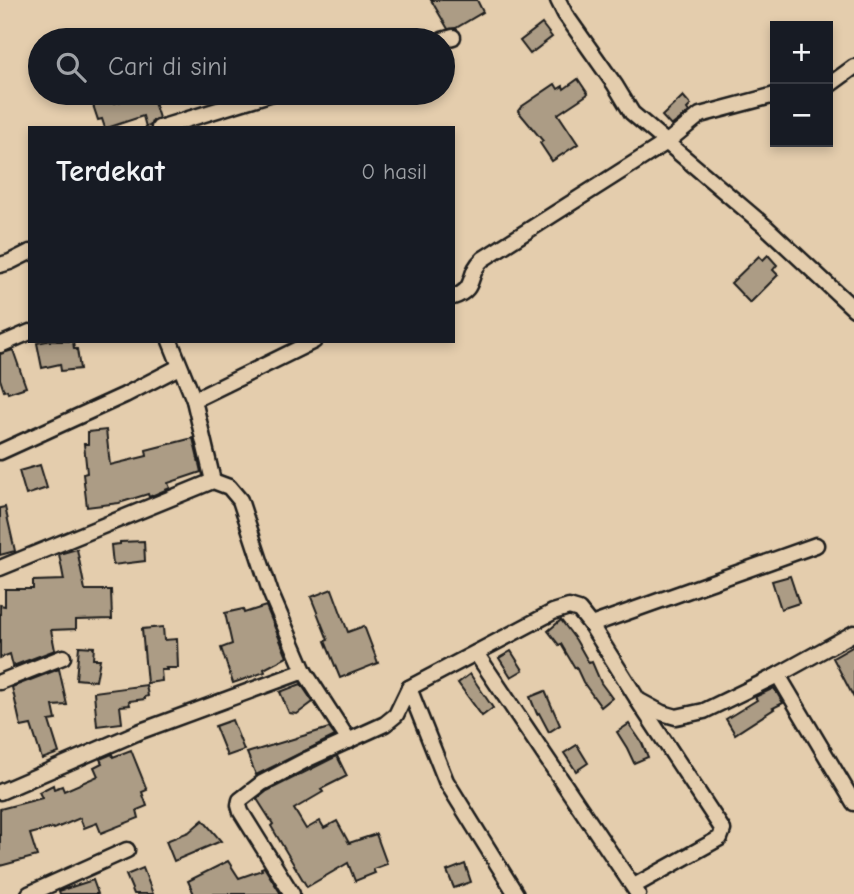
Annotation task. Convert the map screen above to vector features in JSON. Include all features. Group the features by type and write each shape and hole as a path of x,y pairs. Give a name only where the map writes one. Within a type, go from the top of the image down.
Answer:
{"street":[{"path":"558,0 565,15 632,113 766,227 854,309"},
{"path":"831,84 854,67"},
{"path":"455,297 469,288 474,270 483,259 667,142 700,116 770,96"},
{"path":"166,126 234,105"},
{"path":"0,265 28,253"},
{"path":"0,345 28,333"},
{"path":"171,343 194,400 213,481"},
{"path":"194,400 310,343"},
{"path":"0,452 125,395 179,367"},
{"path":"0,568 213,481 229,488 240,500 271,594 304,671 349,741"},
{"path":"591,625 816,545"},
{"path":"292,894 241,812 240,800 262,783 392,720 409,688 476,653 564,608 579,610 591,625 723,830 720,838 636,890 476,653"},
{"path":"638,700 662,713 676,717 689,716 778,675 854,633"},
{"path":"0,682 63,657"},
{"path":"0,792 141,731 304,671"},
{"path":"778,675 854,803"},
{"path":"409,688 446,782 516,894"},
{"path":"29,894 127,850"}],"building":[{"path":"431,0 477,0 483,12 456,28 447,28"},
{"path":"542,24 552,37 530,54 520,41"},
{"path":"578,79 588,94 558,114 578,144 552,161 540,143 543,141 518,111 555,84 558,89 563,86 564,89"},
{"path":"683,96 691,105 687,109 689,112 671,126 662,116"},
{"path":"93,105 155,105 159,118 152,121 150,126 146,126 143,116 113,126 104,126 102,119 98,120"},
{"path":"768,255 777,265 773,270 778,275 750,303 731,283 759,256 763,260"},
{"path":"37,343 73,343 74,349 77,349 80,369 61,371 60,364 42,368"},
{"path":"13,350 26,387 8,393 7,390 4,391 0,379 0,354"},
{"path":"106,430 110,465 147,456 146,450 193,438 201,472 168,483 170,488 149,497 148,494 119,503 87,507 83,474 87,473 84,444 88,444 88,432"},
{"path":"40,465 47,488 26,495 19,471"},
{"path":"5,507 15,551 0,555 0,508"},
{"path":"144,541 145,561 113,565 111,545"},
{"path":"77,549 85,590 111,590 112,619 76,620 76,629 51,630 55,650 13,666 10,654 0,658 0,605 5,606 5,589 33,589 33,581 64,580 59,554"},
{"path":"790,576 799,603 781,609 772,581"},
{"path":"332,589 348,632 364,626 378,663 340,678 311,597"},
{"path":"266,606 287,657 264,669 265,672 233,683 221,648 232,644 225,613 243,609 244,613"},
{"path":"561,620 589,663 592,662 601,683 612,698 601,707 561,644 559,645 548,631"},
{"path":"163,627 164,640 177,639 178,668 161,670 162,681 147,683 142,629"},
{"path":"79,646 94,647 93,659 100,659 96,681 76,679"},
{"path":"854,646 854,698 833,658"},
{"path":"511,651 523,670 511,677 499,658"},
{"path":"59,669 67,705 53,706 56,720 49,721 59,753 42,759 31,725 21,727 12,687"},
{"path":"470,674 493,708 482,716 458,683"},
{"path":"301,684 313,702 297,714 289,713 280,692"},
{"path":"146,685 148,696 145,699 129,701 130,705 120,706 122,723 97,726 94,692"},
{"path":"774,688 783,703 735,734 726,719 757,700 755,697"},
{"path":"545,691 560,725 549,732 530,697"},
{"path":"232,720 244,750 227,756 215,726"},
{"path":"629,724 648,757 634,763 617,732"},
{"path":"329,728 335,736 256,775 247,753"},
{"path":"577,745 588,763 576,771 564,753"},
{"path":"131,750 147,790 142,792 147,806 137,810 139,818 101,833 97,823 84,828 80,818 54,829 30,834 37,856 0,866 0,809 42,798 39,792 53,785 54,789 62,786 64,791 98,776 94,767 102,763 100,759"},
{"path":"337,756 347,776 321,789 323,792 294,809 306,829 320,821 324,828 337,821 349,843 376,834 387,864 373,869 375,873 355,881 348,863 307,887 257,799 267,791"},
{"path":"203,820 221,841 174,861 166,841 189,832"},
{"path":"228,861 239,878 264,867 281,894 194,894 188,881"},
{"path":"465,864 471,882 454,888 447,871"},
{"path":"143,868 153,894 134,894 126,875"},
{"path":"93,880 98,894 60,894 59,891"}]}
